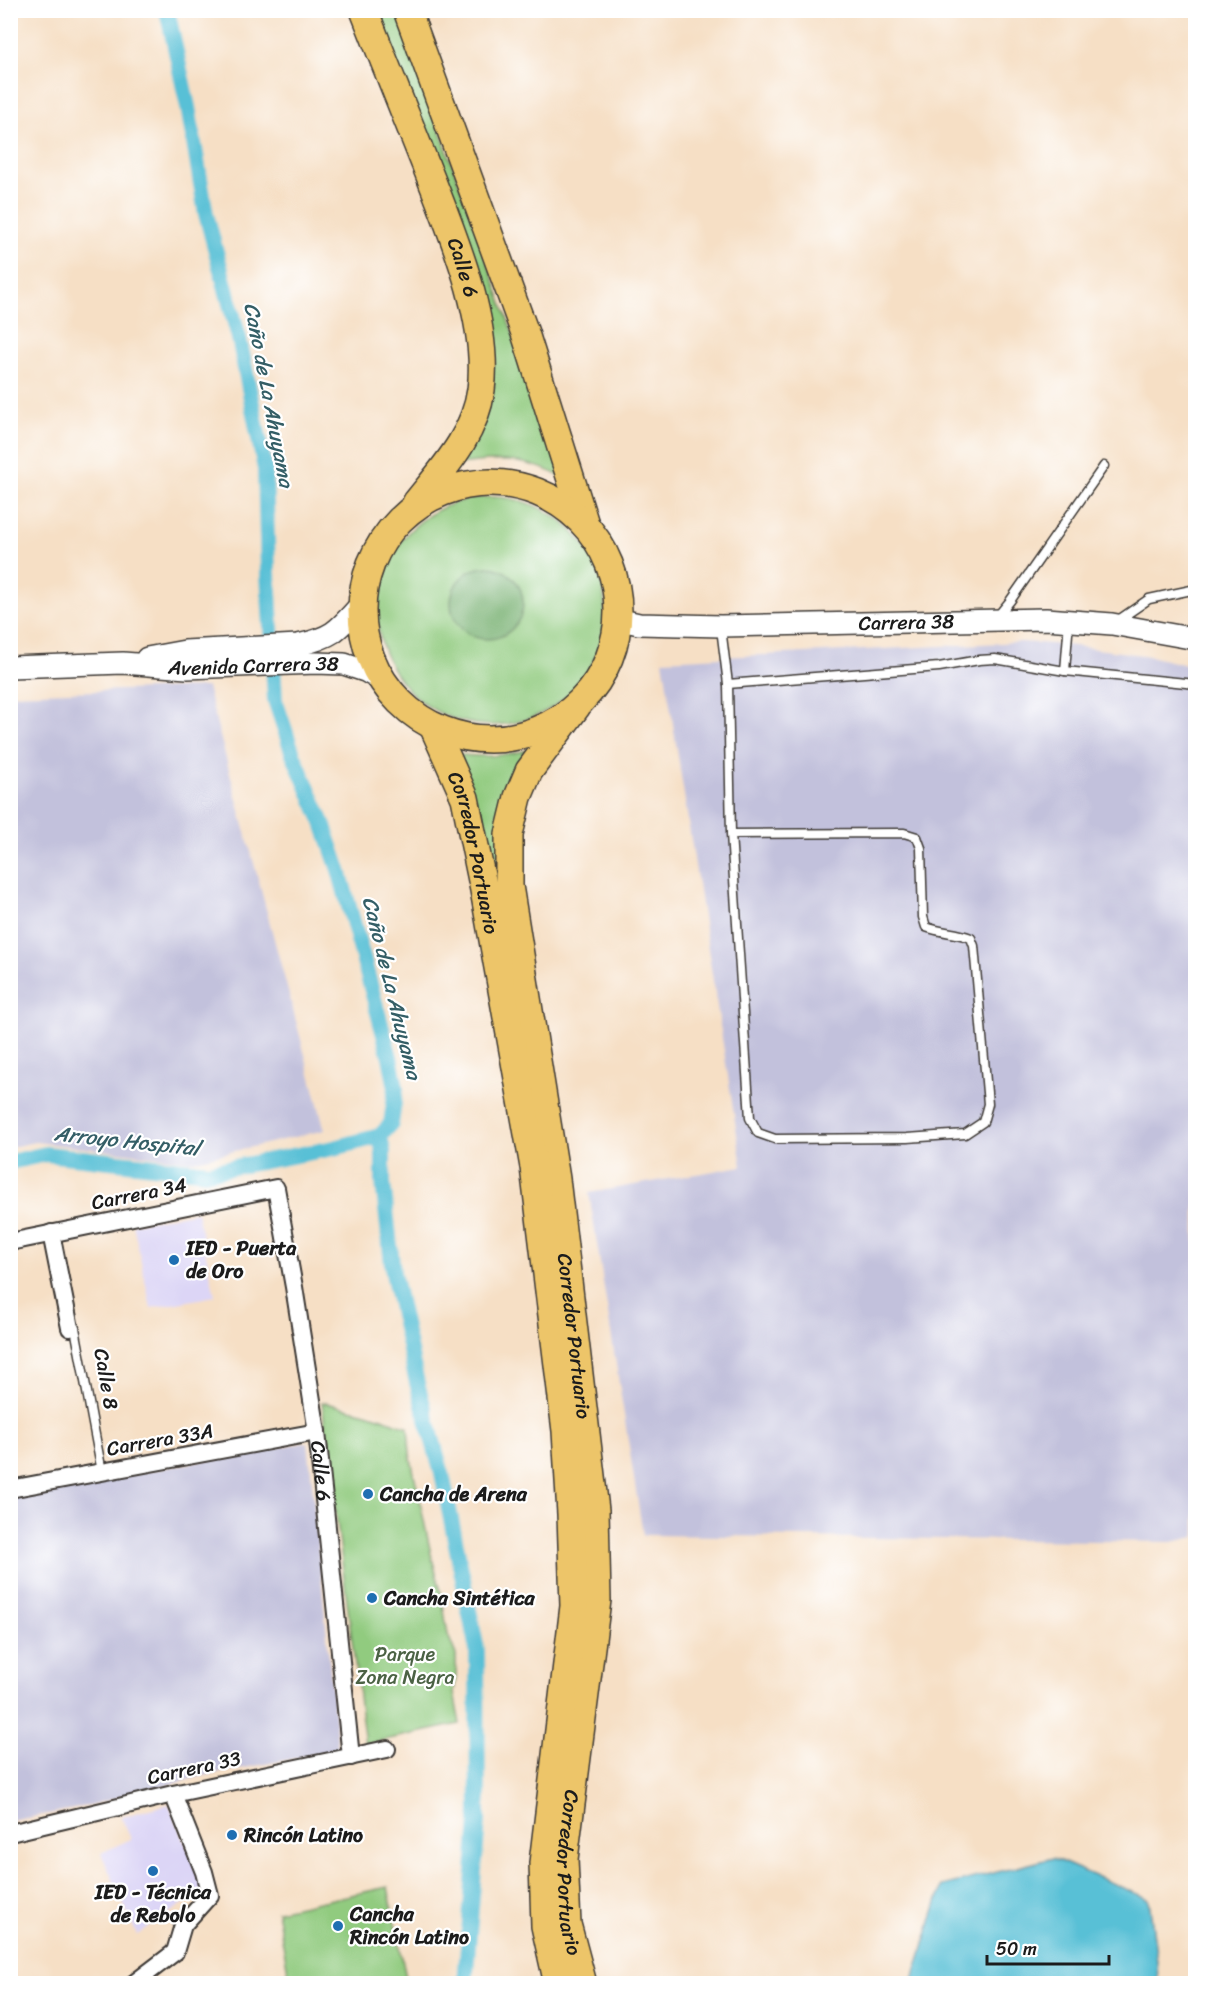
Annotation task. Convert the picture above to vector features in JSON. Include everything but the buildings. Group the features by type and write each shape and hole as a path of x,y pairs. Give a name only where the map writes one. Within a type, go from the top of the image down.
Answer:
{"main road":[{"name":"Calle 6","path":"364,10 449,225 477,314 483,351 481,391 472,423 451,460 405,516"},
{"name":"Calle 6","path":"407,10 525,333 585,525"},
{"path":"483,484 512,485 539,493 564,506 585,525 603,550 614,578 619,608 607,663 594,687 577,706 550,724 522,735 492,739 461,736 433,726 413,714 396,698 382,681 370,656 363,630 362,603 369,570 383,541 405,516 429,499 455,489 483,484"},
{"name":"Corredor Portuario","path":"577,706 529,771 518,797 508,834 509,886 555,1179 595,1510 597,1600 564,1859 567,1924 583,1983"},
{"name":"Corredor Portuario","path":"433,726 465,798 484,890 534,1167 566,1431 574,1606 543,1863 544,1926 558,1983"}],"street":[{"name":"Avenida Carrera 38","path":"300,654 330,636 362,603"},
{"name":"Carrera 38","path":"616,619 639,624 721,626 1046,619 1112,624 1196,639"},
{"name":"Avenida Carrera 38","path":"10,667 123,663 186,651 212,658 300,654 344,664 365,671 382,681"},
{"name":"Carrera 34","path":"10,1242 276,1188"},
{"name":"Calle 6","path":"276,1188 317,1432 351,1756"},
{"name":"Calle 8","path":"51,1233 73,1328"},
{"name":"Carrera 33A","path":"10,1489 317,1432"},
{"name":"Carrera 33","path":"10,1833 173,1794 387,1749"},
{"path":"133,1983 149,1979 175,1952 183,1925 210,1895 204,1872 173,1794"}],"lane":[{"path":"994,621 1104,466"},
{"path":"1112,624 1149,599 1196,589"},
{"path":"1065,671 1069,620"},
{"path":"721,626 728,684 731,834 750,1118 758,1133 775,1139 907,1138 965,1134 983,1122 988,1104 974,946 971,938 960,933 939,932 927,927 923,917 921,848 917,837 903,832 731,834"},
{"path":"728,684 939,667 995,659 1065,671 1196,684"},
{"name":"Calle 8","path":"73,1328 102,1472"}],"shaded area":[{"path":"1021,642 1067,645 1149,656 1195,667 1195,1537 1172,1542 643,1535 589,1193 742,1166 663,660"},
{"path":"207,687 325,1130 192,1161 35,1142 11,1147 11,694"},
{"name":"IED - Puerta de Oro","path":"197,1212 215,1296 151,1308 133,1224"},
{"path":"308,1442 338,1750 203,1776 74,1809 11,1821 11,1496"},
{"name":"IED - Técnica de Rebolo","path":"169,1804 205,1889 137,1935 101,1853 131,1839 121,1817"}],"green space":[{"path":"371,11 397,11 565,479 538,467 514,461 459,464 492,371"},
{"path":"480,497 502,497 545,510 572,530 592,557 603,589 605,611 603,633 592,665 572,692 545,712 524,720 502,725 480,725 437,712 410,692 390,665 382,644 377,622 377,600 390,557 410,530 437,510 458,502"},
{"path":"494,567 513,577 521,589 523,603 521,617 513,629 501,637 480,639 461,629 453,617 451,596 461,577 473,569"},
{"path":"531,749 500,872 492,874 454,754 493,756"},
{"name":"Parque Zona Negra","path":"322,1402 370,1414 408,1427 410,1454 441,1592 448,1635 456,1655 454,1693 460,1724 365,1744"},
{"name":"Cancha Rincón Latino","path":"388,1887 407,1983 290,1983 277,1911"}],"water":[{"path":"1053,1858 1149,1899 1158,1983 912,1983 942,1886"}],"waterway":[{"name":"Caño de La Ahuyama","path":"167,10 188,107 206,214 239,338 265,469 275,700 293,754 323,823 339,870 390,1057 396,1088 391,1124 380,1136 393,1273 417,1383 442,1474 477,1650 478,1820 465,1984"},
{"name":"Arroyo Hospital","path":"10,1162 46,1154 208,1172 334,1148 380,1136"}],"place":[{"name":"IED - Puerta de Oro","path":"174,1260"},
{"name":"Cancha de Arena","path":"368,1494"},
{"name":"Cancha Sintética","path":"372,1598"},
{"name":"Rincón Latino","path":"232,1835"},
{"name":"IED - Técnica de Rebolo","path":"153,1871"},
{"name":"Cancha Rincón Latino","path":"338,1926"}]}
